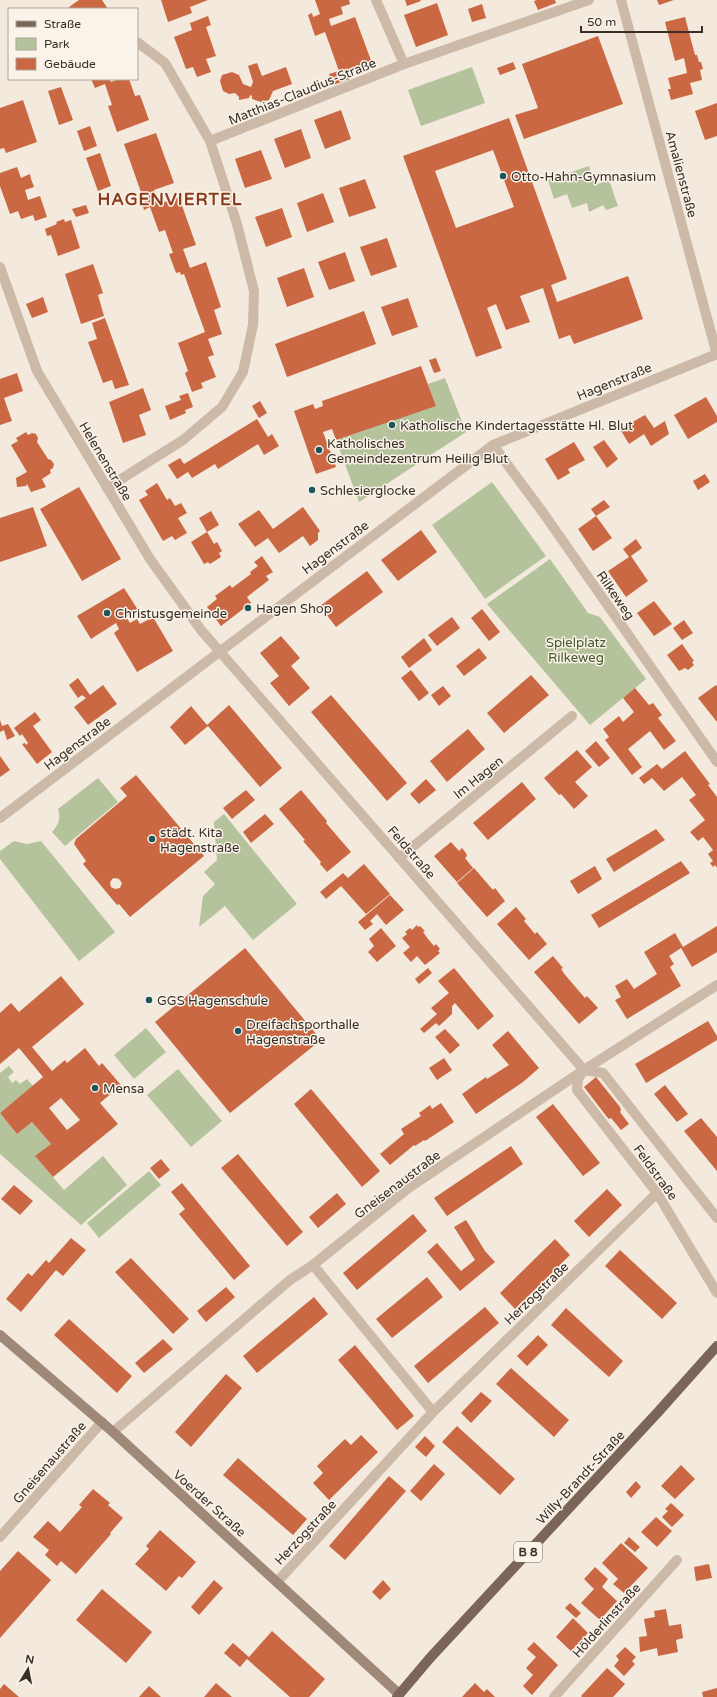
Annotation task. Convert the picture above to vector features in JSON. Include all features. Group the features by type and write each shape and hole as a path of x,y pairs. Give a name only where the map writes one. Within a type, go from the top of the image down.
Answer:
{"main road":[{"name":"Voerder Straße","path":"0,1335 102,1422 398,1695"},
{"name":"Willy-Brandt-Straße","path":"398,1695 435,1652 659,1412 717,1346"}],"street":[{"path":"376,0 404,64"},
{"name":"Matthias-Claudius-Straße","path":"210,141 404,64 589,0"},
{"name":"Amalienstraße","path":"621,0 717,354"},
{"path":"107,488 183,440 222,407 243,372 253,325 254,291 237,224 210,141 165,63 138,43"},
{"name":"Helenenstraße","path":"0,268 36,371 150,559 201,630 219,652"},
{"name":"Hagenstraße","path":"0,818 493,445 717,354"},
{"name":"Rilkeweg","path":"493,445 544,514 717,762"},
{"name":"Feldstraße","path":"219,652 584,1070 603,1073 717,1218"},
{"name":"Im Hagen","path":"399,858 572,716"},
{"name":"Gneisenaustraße","path":"113,1432 290,1280 312,1265 407,1189 584,1070 717,986"},
{"name":"Feldstraße","path":"584,1070 578,1079 577,1090 657,1193 717,1293"},
{"name":"Herzogstraße","path":"277,1582 433,1412 657,1193"},
{"path":"312,1265 433,1412"},
{"name":"Gneisenaustraße","path":"0,1537 102,1422"},
{"name":"Hölderlinstraße","path":"554,1697 677,1560"}],"green space":[{"path":"472,67 485,103 421,126 408,90"},
{"path":"589,166 595,185 609,180 618,206 606,210 603,205 589,212 587,203 572,208 567,194 554,199 548,180"},
{"path":"445,378 466,432 359,502 336,440 435,405 428,384"},
{"path":"492,482 546,556 485,599 432,525"},
{"name":"Spielplatz Rilkeweg","path":"550,559 588,613 600,617 646,679 590,725 487,604"},
{"path":"98,778 118,802 65,846 52,832 59,821 58,809"},
{"path":"224,814 297,904 253,940 225,906 199,927 203,896 215,884 204,872 217,860 214,822"},
{"path":"14,841 27,844 41,841 115,932 79,961 0,859 0,851"},
{"path":"146,1028 166,1052 134,1079 114,1055"},
{"path":"9,1066 14,1072 8,1077 12,1083 16,1080 20,1084 27,1079 33,1086 0,1113 0,1073"},
{"path":"178,1069 222,1121 191,1147 147,1095"},
{"path":"0,1113 17,1134 32,1122 51,1144 36,1157 64,1190 103,1156 127,1185 81,1225 0,1154"},
{"path":"149,1171 161,1185 99,1238 87,1223"}],"building":[{"path":"79,0 102,0 107,8 70,8"},
{"path":"161,0 208,0 190,7 192,13 168,22"},
{"path":"315,0 349,0 350,4 341,7 343,14 329,19 331,26 355,17 372,63 347,72 350,79 333,85 329,74 339,71 325,32 315,36 308,15 312,13 313,17 320,14"},
{"path":"405,0 420,0 421,1 407,6"},
{"path":"555,0 556,3 538,10 534,1"},
{"path":"657,0 674,0 659,5"},
{"path":"437,3 448,35 416,47 404,15"},
{"path":"482,4 486,18 472,22 468,9"},
{"path":"208,16 211,25 206,27 216,56 206,59 211,72 197,77 193,67 186,69 174,37 192,30 190,23"},
{"path":"685,17 695,55 697,55 699,62 701,62 703,69 700,70 702,80 690,83 693,94 671,100 668,89 671,89 668,78 687,73 684,58 675,61 665,22"},
{"path":"598,36 623,104 524,139 515,115 538,108 522,64"},
{"path":"513,62 516,69 500,75 497,68"},
{"path":"257,63 262,76 286,67 292,84 273,91 269,100 261,102 252,99 252,96 250,95 249,98 239,100 239,97 235,93 229,94 223,91 220,81 222,75 232,72 239,75 243,84 251,87 253,82 248,66"},
{"path":"91,80 110,80 111,82 116,80 129,80 135,96 140,95 149,120 117,132 108,106 112,105 105,84 95,88"},
{"path":"61,87 73,120 59,125 48,91"},
{"path":"23,100 37,142 6,153 4,148 0,149 0,108"},
{"path":"717,103 717,136 705,140 695,111"},
{"path":"341,110 351,139 325,149 314,120"},
{"path":"509,118 567,279 551,285 557,302 628,276 643,319 574,344 570,335 559,339 543,288 520,296 530,322 506,330 496,304 487,308 502,348 476,357 403,156","holes":["493,150 514,207 456,228 435,171"]},
{"path":"90,126 97,146 84,151 77,131"},
{"path":"301,129 311,158 285,168 274,139"},
{"path":"156,133 174,183 154,190 158,204 179,197 196,245 183,249 190,268 206,262 221,307 214,310 222,334 208,339 214,355 208,357 216,377 201,383 203,388 192,392 185,373 188,371 178,343 205,332 184,274 181,275 180,272 176,273 169,254 173,253 165,230 159,232 150,207 144,210 142,195 124,144"},
{"path":"261,150 272,179 245,188 235,159"},
{"path":"100,153 111,186 98,191 86,158"},
{"path":"17,167 21,178 30,174 34,187 25,190 28,200 40,196 47,217 35,221 33,215 21,219 18,211 10,214 0,186 0,173"},
{"path":"365,179 376,208 349,217 339,188"},
{"path":"323,193 334,222 307,232 297,203"},
{"path":"86,205 89,213 76,217 72,209"},
{"path":"282,208 292,237 266,247 255,217"},
{"path":"64,219 65,222 71,220 80,248 58,256 51,235 47,236 45,229"},
{"path":"387,238 397,267 371,276 360,247"},
{"path":"345,252 355,281 329,290 318,262"},
{"path":"93,264 103,293 98,295 104,316 81,324 65,274"},
{"path":"304,268 314,297 287,307 277,278"},
{"path":"43,297 48,312 32,318 26,304"},
{"path":"408,298 418,327 392,336 381,307"},
{"path":"364,311 376,344 287,377 275,344"},
{"path":"105,318 129,385 115,389 112,380 103,383 88,342 97,339 92,323"},
{"path":"436,358 441,371 434,373 429,360"},
{"path":"421,366 436,406 336,440 332,429 323,432 336,467 316,474 294,411 313,404 315,409 323,406 322,401"},
{"path":"17,373 23,391 4,398 12,421 0,425 0,379"},
{"path":"143,388 151,410 139,415 146,435 123,443 109,402"},
{"path":"188,393 193,407 185,410 186,413 170,420 165,406 181,400 179,396"},
{"path":"706,397 717,416 717,422 688,439 674,415"},
{"path":"260,401 267,413 259,418 252,406"},
{"path":"645,415 654,428 665,421 669,434 651,446 644,434 629,444 620,429"},
{"path":"257,419 268,437 272,434 279,446 264,455 258,444 218,469 215,464 192,478 188,472 177,479 168,465 180,458 184,464"},
{"path":"26,432 28,435 32,433 36,434 38,438 37,442 48,459 54,464 53,468 50,470 51,473 42,479 46,487 31,492 27,484 26,486 17,487 16,478 27,472 11,445 18,441 16,438"},
{"path":"604,440 618,459 607,468 593,447"},
{"path":"574,442 585,460 568,469 570,473 558,480 545,459"},
{"path":"705,474 710,482 698,490 693,481"},
{"path":"157,483 167,500 170,498 175,506 181,503 187,513 178,518 187,533 175,540 172,536 163,541 139,500 148,495 145,491"},
{"path":"79,487 121,559 82,581 40,509"},
{"path":"604,500 610,507 596,516 591,509"},
{"path":"33,507 47,546 0,562 0,518"},
{"path":"303,507 320,531 318,533 318,540 310,546 303,536 279,553 268,538 255,547 238,524 259,510 273,529"},
{"path":"211,511 219,525 207,532 199,518"},
{"path":"596,516 612,538 593,551 578,529"},
{"path":"421,530 437,552 398,581 381,560"},
{"path":"207,532 214,544 217,542 222,551 219,553 221,557 210,564 208,562 204,564 191,542"},
{"path":"636,539 642,548 631,556 648,581 626,597 608,571 629,557 623,549"},
{"path":"262,556 273,572 266,576 269,580 247,597 251,603 221,626 207,607 217,599 215,596 230,585 232,588 251,574 250,572 258,566 254,562"},
{"path":"367,571 383,592 336,627 320,606"},
{"path":"124,588 138,610 126,617 130,623 137,619 140,624 153,617 173,651 137,672 114,633 119,629 116,623 91,639 77,616"},
{"path":"654,601 672,624 654,636 637,613"},
{"path":"482,609 500,632 489,641 471,618"},
{"path":"452,617 460,628 437,646 428,635"},
{"path":"684,620 693,633 682,640 673,628"},
{"path":"281,636 300,658 291,666 310,688 289,706 270,683 279,676 260,653"},
{"path":"424,638 432,650 409,668 401,657"},
{"path":"682,644 694,661 692,662 694,665 688,670 685,668 679,671 667,655"},
{"path":"479,648 487,658 464,676 456,666"},
{"path":"411,670 429,693 419,701 401,678"},
{"path":"531,675 549,695 504,733 487,713"},
{"path":"78,678 90,695 103,685 117,704 88,725 74,707 86,698 82,695 78,698 69,685"},
{"path":"716,685 717,686 717,722 698,698"},
{"path":"443,686 451,696 439,706 431,695"},
{"path":"635,688 649,705 653,703 662,715 658,718 676,741 664,750 650,731 628,749 642,767 632,775 605,740 609,737 603,729 619,716 623,722 634,712 623,698"},
{"path":"331,695 407,783 387,801 311,712"},
{"path":"229,705 282,768 260,787 208,726 185,745 170,727 191,706 207,725"},
{"path":"35,712 41,720 33,726 52,752 37,764 22,744 25,743 26,745 28,743 22,734 20,736 14,728"},
{"path":"0,720 2,726 8,724 15,736 7,740 4,730 0,732"},
{"path":"468,729 485,749 447,782 430,761"},
{"path":"596,741 610,758 599,767 585,751"},
{"path":"577,750 592,767 575,782 588,796 574,809 544,778"},
{"path":"685,751 710,784 708,785 717,797 717,868 715,865 713,867 710,863 713,861 708,854 713,850 703,837 698,841 690,832 705,820 689,800 696,795 682,777 664,791 652,778 644,784 639,778 657,764 662,769"},
{"path":"0,756 10,770 0,777"},
{"path":"136,775 204,856 130,917 119,904 117,905 83,864 86,861 74,844 76,839 127,796 120,788","holes":["112,879 119,879 122,883 120,888 115,889 111,887 110,883"]},
{"path":"426,779 436,790 419,804 410,794"},
{"path":"522,782 536,799 488,840 473,823"},
{"path":"246,790 255,800 232,819 223,808"},
{"path":"301,790 327,821 326,823 351,852 327,872 320,864 321,862 303,841 305,840 279,809"},
{"path":"265,814 274,824 251,843 243,832"},
{"path":"656,829 665,840 614,872 606,859"},
{"path":"451,842 459,851 462,848 467,856 465,858 473,868 457,882 434,856"},
{"path":"681,861 690,873 599,928 591,915"},
{"path":"364,864 390,894 366,914 341,886 326,899 320,892 343,873 348,878"},
{"path":"595,866 602,879 578,894 570,881"},
{"path":"474,868 493,890 495,888 505,901 487,917 457,883"},
{"path":"390,895 404,910 386,925 377,914 370,921 373,924 365,930 358,922"},
{"path":"516,907 526,919 524,921 535,934 537,932 547,944 529,960 497,924"},
{"path":"417,925 425,931 423,932 434,946 436,944 440,949 438,951 440,953 425,965 417,956 411,962 403,953 410,947 402,938 407,934 405,932 410,928 412,930"},
{"path":"717,926 717,952 692,967 681,948 669,956 674,964 670,967 681,986 627,1019 615,1000 621,997 615,986 627,979 634,989 657,974 644,952 675,933 683,947"},
{"path":"381,928 396,946 377,962 368,952 374,946 369,939"},
{"name":"Dreifachsporthalle Hagenstraße","path":"245,948 321,1040 230,1113 155,1022"},
{"path":"553,956 563,968 561,969 566,976 585,998 587,996 598,1008 579,1024 534,972"},
{"path":"428,968 432,973 419,984 415,979"},
{"path":"454,968 494,1016 478,1030 455,1003 452,1006 452,1014 439,1026 436,1023 424,1033 420,1029 437,1014 431,1008 449,993 438,981"},
{"path":"61,976 84,1004 32,1047 52,1071 65,1060 67,1063 85,1048 99,1066 102,1063 121,1085 100,1103 118,1124 53,1177 35,1156 51,1144 32,1122 17,1134 0,1113 43,1077 19,1048 0,1064 0,1013 11,1003 19,1012","holes":["61,1098 80,1120 67,1130 49,1108"]},
{"path":"708,1021 717,1036 717,1040 646,1083 635,1064"},
{"path":"445,1029 460,1045 450,1054 435,1037"},
{"path":"508,1031 539,1068 523,1082 476,1114 462,1094 486,1077 487,1079 509,1065 492,1045"},
{"path":"444,1058 452,1070 437,1080 429,1068"},
{"path":"596,1077 620,1107 620,1112 629,1124 621,1130 611,1118 609,1119 607,1117 584,1087"},
{"path":"665,1085 688,1114 677,1122 654,1094"},
{"path":"311,1089 380,1171 362,1187 294,1104"},
{"path":"441,1103 454,1122 425,1141 424,1140 415,1146 414,1145 390,1165 380,1154 404,1134 401,1129 421,1116 419,1113 430,1105 432,1109"},
{"path":"553,1104 600,1163 583,1176 536,1117"},
{"path":"701,1118 717,1137 717,1171 684,1131"},
{"path":"511,1146 523,1164 447,1216 434,1198"},
{"path":"238,1154 303,1232 287,1246 221,1168"},
{"path":"161,1159 170,1170 159,1179 150,1168"},
{"path":"182,1183 250,1266 234,1280 179,1214 185,1209 171,1192"},
{"path":"14,1185 33,1201 20,1215 1,1199"},
{"path":"607,1189 622,1205 589,1237 574,1221"},
{"path":"337,1193 346,1204 318,1228 309,1217"},
{"path":"413,1214 427,1231 357,1290 343,1273"},
{"path":"466,1220 485,1251 495,1262 460,1291 427,1252 437,1243 461,1271 475,1260 454,1227"},
{"path":"71,1238 86,1250 63,1276 56,1270 21,1312 6,1299 28,1273 32,1276 46,1260 49,1263"},
{"path":"555,1239 570,1255 515,1309 500,1293"},
{"path":"620,1250 677,1303 662,1319 605,1266"},
{"path":"131,1258 189,1319 173,1334 115,1272"},
{"path":"427,1277 443,1297 392,1338 376,1319"},
{"path":"226,1287 235,1297 206,1322 197,1311"},
{"path":"314,1297 328,1314 257,1373 243,1356"},
{"path":"485,1307 499,1323 428,1383 414,1366"},
{"path":"566,1308 623,1361 609,1377 551,1325"},
{"path":"69,1319 132,1376 117,1393 54,1335"},
{"path":"538,1335 548,1345 527,1366 517,1356"},
{"path":"163,1339 173,1349 144,1373 135,1363"},
{"path":"355,1345 414,1416 397,1430 338,1360"},
{"path":"511,1368 569,1420 554,1437 496,1384"},
{"path":"226,1374 242,1388 191,1447 175,1432"},
{"path":"481,1392 492,1401 471,1423 461,1413"},
{"path":"457,1426 515,1479 500,1495 442,1442"},
{"path":"361,1435 378,1452 329,1500 313,1483 323,1473 317,1466 345,1439 351,1445"},
{"path":"425,1436 435,1446 426,1457 415,1447"},
{"path":"238,1458 307,1519 293,1535 223,1475"},
{"path":"434,1464 445,1474 421,1501 410,1491"},
{"path":"681,1465 695,1479 675,1499 661,1486"},
{"path":"389,1476 406,1491 345,1560 329,1546"},
{"path":"636,1481 641,1487 631,1498 626,1492"},
{"path":"93,1489 110,1503 108,1505 123,1518 76,1574 61,1561 57,1566 45,1555 49,1550 33,1537 48,1521 60,1532 82,1507 79,1505"},
{"path":"671,1503 684,1515 672,1527 662,1517 668,1511 665,1509"},
{"path":"656,1517 672,1531 657,1547 641,1532"},
{"path":"160,1530 196,1562 182,1578 179,1576 166,1591 135,1564 149,1549 146,1546"},
{"path":"629,1537 640,1547 635,1552 624,1543"},
{"path":"621,1543 648,1568 624,1593 613,1584 618,1579 602,1563"},
{"path":"18,1551 51,1580 0,1638 0,1571"},
{"path":"709,1564 712,1578 696,1581 694,1567"},
{"path":"595,1567 608,1579 602,1587 617,1601 600,1620 581,1603 594,1589 584,1579"},
{"path":"214,1580 223,1588 199,1615 191,1607"},
{"path":"383,1580 391,1589 380,1600 372,1592"},
{"path":"102,1589 152,1632 126,1663 76,1620"},
{"path":"570,1603 581,1613 576,1618 565,1608"},
{"path":"666,1609 669,1626 681,1624 683,1638 676,1640 678,1652 658,1656 657,1648 640,1652 639,1637 647,1636 644,1619 655,1617 654,1611"},
{"path":"573,1618 588,1633 571,1651 556,1637"},
{"path":"272,1631 325,1679 309,1697 290,1697 247,1659 240,1667 224,1653 233,1643 249,1657"},
{"path":"534,1642 558,1665 532,1695 523,1686 533,1675 526,1668 536,1657 527,1649"},
{"path":"625,1647 636,1657 632,1661 635,1664 624,1676 614,1666 619,1660 616,1656"},
{"path":"607,1668 625,1684 613,1697 582,1697 581,1696"},
{"path":"216,1683 232,1697 204,1697"},
{"path":"475,1683 484,1692 487,1689 495,1697 462,1697"},
{"path":"4,1684 19,1697 0,1697 0,1689"},
{"path":"149,1686 161,1697 139,1697"},
{"path":"717,1688 717,1697 703,1697 702,1692"}],"place":[{"name":"Otto-Hahn-Gymnasium","path":"503,176"},
{"name":"Katholische Kindertagesstätte Hl. Blut","path":"392,425"},
{"name":"Katholisches Gemeindezentrum Heilig Blut","path":"319,450"},
{"name":"Schlesierglocke","path":"312,490"},
{"name":"Hagen Shop","path":"248,608"},
{"name":"Christusgemeinde","path":"107,613"},
{"name":"städt. Kita Hagenstraße","path":"152,839"},
{"name":"GGS Hagenschule","path":"149,1000"},
{"name":"Dreifachsporthalle Hagenstraße","path":"238,1031"},
{"name":"Mensa","path":"95,1088"}],"district":[{"name":"HAGENVIERTEL","path":"170,199"}]}
